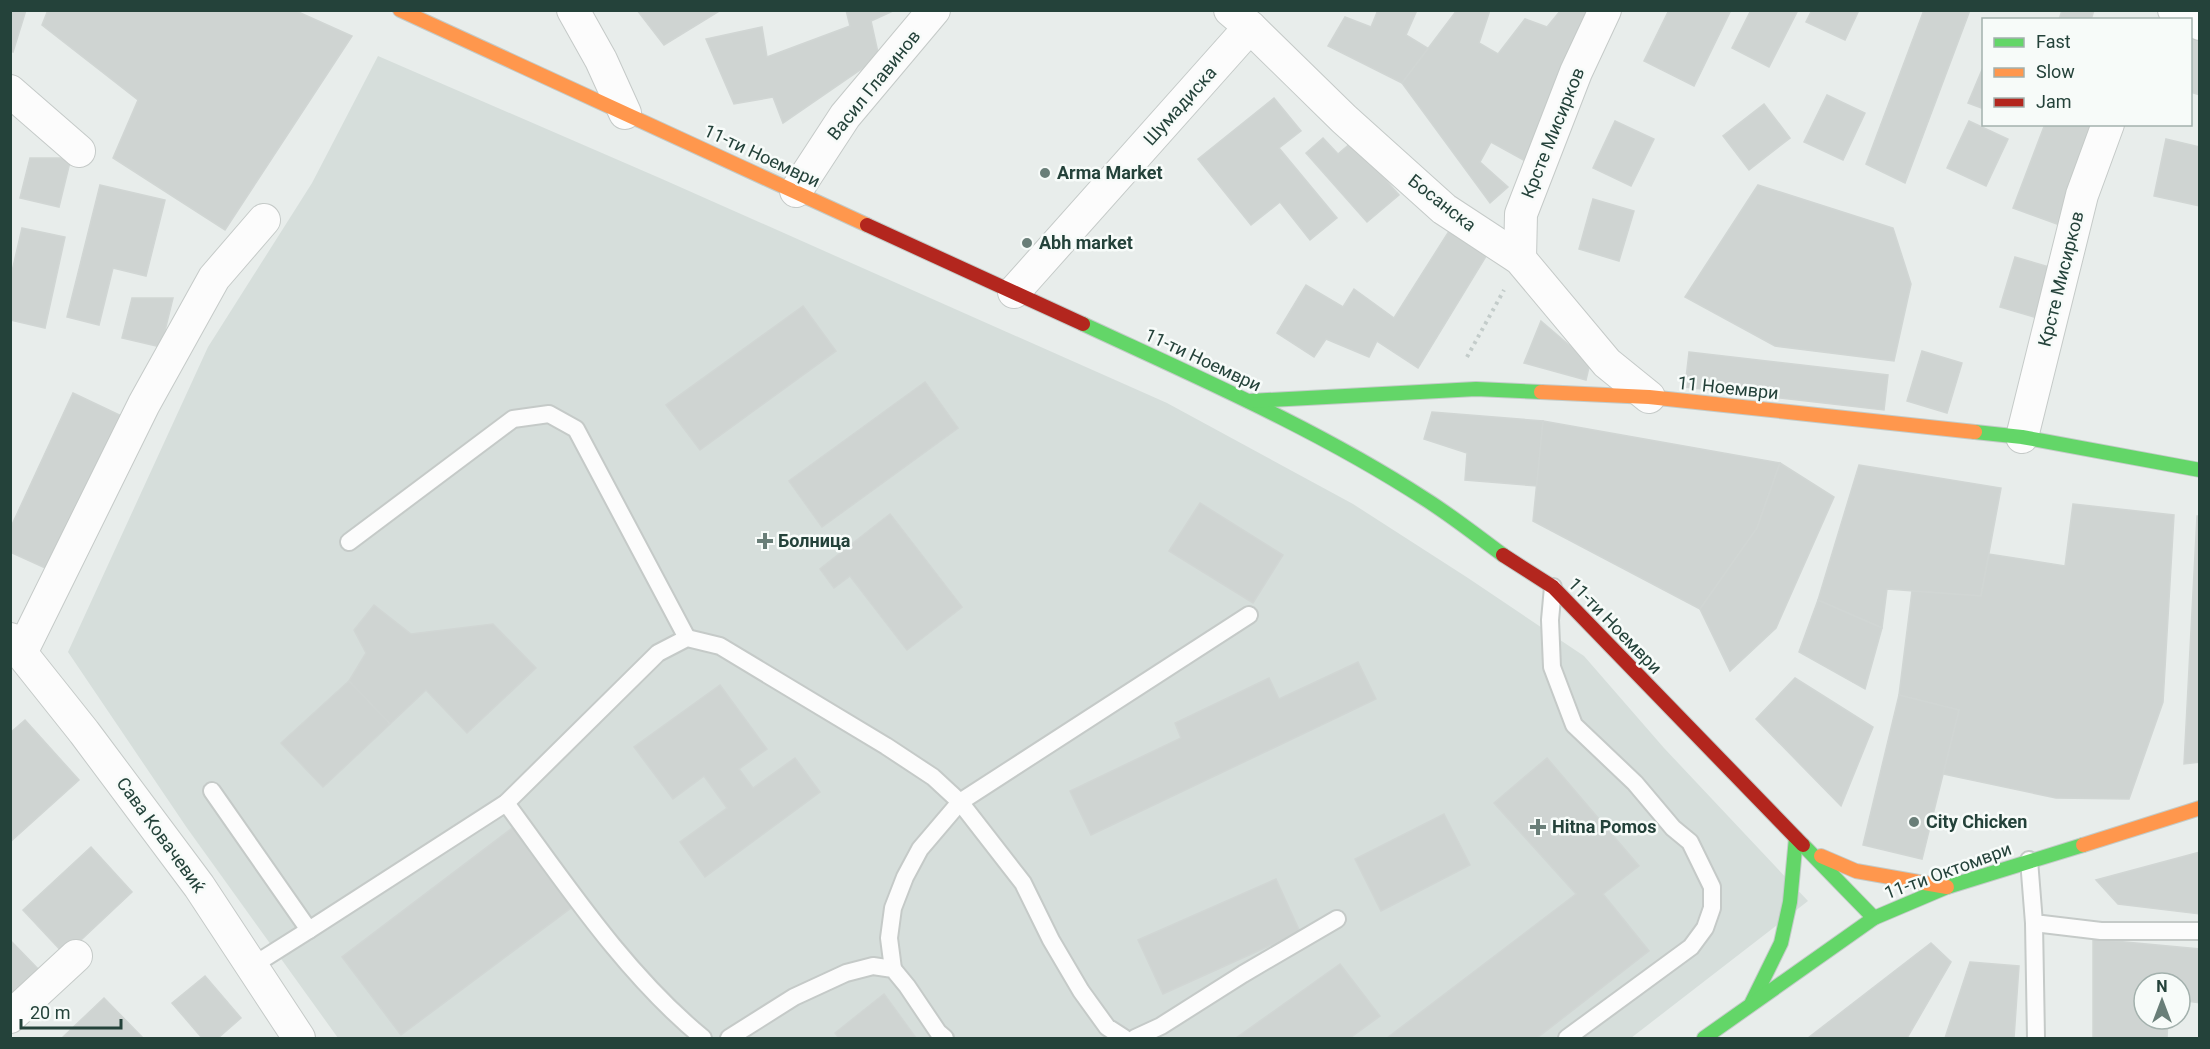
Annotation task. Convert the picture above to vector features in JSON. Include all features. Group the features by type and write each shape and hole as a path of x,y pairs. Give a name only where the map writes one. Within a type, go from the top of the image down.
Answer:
{"main road":[{"name":"11-ти Ноември","path":"400,10 1249,401 1350,454 1426,499 1503,555 1552,587 1874,918"},
{"name":"11 Ноември","path":"1249,401 1449,389 1649,397 2022,437 2199,470"},
{"name":"11-ти Октомври","path":"1704,1038 1874,918 1947,887 2199,808"},
{"path":"1750,1006 1781,944 1790,902 1796,838"},
{"path":"1809,851 1856,871 1947,887"}],"street":[{"path":"573,10 601,60 625,113"},
{"name":"Васил Главинов","path":"796,191 845,116 934,10"},
{"name":"Крсте Мисирков","path":"1520,259 1521,214 1576,72 1605,10"},
{"path":"2175,10 2189,18"},
{"name":"Босанска","path":"1240,19 1344,119 1444,209 1520,259 1607,363 1649,397"},
{"name":"Шумадиска","path":"1014,292 1240,19"},
{"path":"10,91 79,151"},
{"name":"Крсте Мисирков","path":"2022,437 2082,195 2107,126"},
{"path":"16,646 144,404 214,278 264,220"},
{"name":"Сава Ковачевиќ","path":"16,646 84,732 199,886 299,1038"},
{"path":"10,1017 76,956"}],"lane":[{"path":"349,542 513,419 549,414 576,429 687,638"},
{"path":"1552,587 1550,620 1552,667 1574,726 1635,783 1673,828 1690,843 1712,887 1712,909 1705,928 1691,947 1567,1038"},
{"path":"945,1038 938,1032 893,969 889,938 893,908 920,849 960,802 1249,615"},
{"path":"252,966 506,802 658,653 687,638 720,646 933,777 960,802 1023,883 1051,940 1081,991 1107,1027 1124,1038"},
{"path":"212,792 309,930"},
{"path":"506,802 593,919 639,976 678,1018 703,1038"},
{"path":"2029,860 2034,923 2036,1038"},
{"path":"1135,1038 1161,1026 1243,974 1337,919"},
{"path":"2034,923 2101,931 2199,932"},
{"path":"729,1038 794,997 846,973 873,966 893,969"}],"path":[{"path":"1449,389 1520,259"}],"shaded area":[{"name":"Болница","path":"378,56 1167,403 1353,504 1584,656 1664,748 1808,901 1631,1038 338,1038 187,828 68,652 208,347 312,183"}],"building":[{"path":"10,10 26,10 13,52 10,50"},
{"path":"48,10 294,10 352,36 225,230 113,158 138,100 42,25"},
{"path":"637,10 721,10 664,45"},
{"path":"846,10 895,10 871,21 879,57 783,123 773,97 734,104 706,39 762,27 767,57 850,26"},
{"path":"1378,10 1417,10 1406,35 1429,49 1402,83 1328,46 1345,17 1371,27"},
{"path":"1457,10 1490,10 1479,43 1498,54 1525,19 1547,27 1561,10 1587,10 1527,162 1491,142 1480,162 1508,187 1490,203 1402,83"},
{"path":"1669,10 1731,10 1694,86 1644,61"},
{"path":"1751,10 1798,10 1769,67 1732,48"},
{"path":"1812,10 1859,10 1845,40 1806,22"},
{"path":"1924,10 1970,10 1905,183 1866,164"},
{"path":"2062,10 2094,10 2092,18 2060,18"},
{"path":"2192,38 2200,41 2200,95 2192,93"},
{"path":"1982,70 1982,108 1968,103"},
{"path":"1827,95 1865,113 1843,160 1804,142"},
{"path":"1274,98 1301,131 1279,148 1337,218 1310,240 1280,202 1251,225 1198,159"},
{"path":"1764,104 1790,138 1749,170 1723,136"},
{"path":"1615,121 1654,139 1631,186 1593,168"},
{"path":"1969,121 2008,139 1986,186 1947,168"},
{"path":"2044,126 2093,126 2057,224 2013,208"},
{"path":"1323,138 1338,154 1352,142 1399,195 1367,222 1306,153"},
{"path":"2166,139 2200,147 2200,206 2154,196"},
{"path":"30,158 71,158 59,207 20,198"},
{"path":"100,185 165,200 146,276 113,268 99,325 67,317"},
{"path":"1758,185 1893,228 1911,284 1894,361 1775,346 1685,297"},
{"path":"1593,199 1634,211 1619,261 1579,249"},
{"path":"22,228 65,237 45,328 10,320 10,280"},
{"path":"1451,228 1488,253 1418,368 1377,341 1369,357 1326,339 1314,357 1277,333 1306,285 1343,307 1354,289 1394,318"},
{"path":"2015,257 2056,269 2041,319 2000,307"},
{"path":"132,298 173,298 161,347 122,338"},
{"path":"803,306 836,351 700,450 666,405"},
{"path":"1541,321 1590,363 1586,380 1524,363"},
{"path":"1922,351 1962,363 1947,413 1907,401"},
{"path":"1689,352 1888,375 1884,410 1685,387"},
{"path":"925,382 958,428 822,527 789,481"},
{"path":"73,393 126,418 54,572 10,552 10,529"},
{"path":"1432,412 1543,421 1537,486 1465,480 1467,453 1424,439"},
{"path":"1543,421 1780,463 1757,528 1700,609 1533,521"},
{"path":"1780,463 1834,497 1776,628 1730,671 1700,609 1757,528"},
{"path":"1859,465 2001,488 1981,596 1887,589 1882,628 1818,600"},
{"path":"1200,503 1283,555 1253,603 1169,551"},
{"path":"2073,504 2174,515 2163,702 2129,799 2056,798 1943,774 1959,710 1899,695 1912,591 1981,596 1989,554 2065,566"},
{"path":"890,514 962,607 907,650 850,576 834,588 820,569"},
{"path":"2197,516 2200,516 2200,762 2184,764"},
{"path":"1818,600 1882,628 1865,689 1799,652"},
{"path":"374,605 411,634 493,624 536,668 467,733 426,690 390,724 349,681 366,653 354,630"},
{"path":"1358,662 1376,699 1091,835 1070,791 1181,738 1175,723 1269,678 1279,699"},
{"path":"1795,678 1873,727 1841,806 1756,719"},
{"path":"349,681 390,724 323,787 281,743"},
{"path":"720,685 767,749 739,769 753,788 795,758 820,792 705,877 680,842 727,808 704,776 673,799 634,747"},
{"path":"1899,695 1959,710 1922,859 1863,845"},
{"path":"25,720 79,780 10,842 10,733"},
{"path":"1547,758 1639,866 1603,894 1649,951 1537,1038 1387,1038 1576,894 1494,803"},
{"path":"1444,814 1470,865 1381,911 1355,859"},
{"path":"515,826 575,905 401,1035 342,957"},
{"path":"91,847 132,892 65,955 23,910"},
{"path":"2200,852 2200,914 2118,904 2096,880"},
{"path":"1276,879 1300,932 1163,994 1138,940"},
{"path":"2093,939 2200,949 2200,1003 2192,1002 2192,971 2132,971 2132,1031 2167,1031 2167,1038 2093,1038"},
{"path":"10,940 41,972 10,1000"},
{"path":"1931,943 1951,962 1907,1038 1808,1038"},
{"path":"1970,962 2019,966 2014,1038 1945,1038"},
{"path":"1340,964 1380,1016 1350,1038 1236,1038"},
{"path":"205,976 241,1018 218,1038 202,1038 172,1003"},
{"path":"884,994 916,1038 839,1038 835,1033"},
{"path":"104,998 143,1038 62,1038"}],"traffic: fast":[{"path":"1083,324 1214,385 1342,450 1455,519 1503,555"},
{"path":"1249,401 1476,389 1541,392"},
{"path":"1975,432 2022,437 2200,470"},
{"path":"1752,1002 1781,943 1790,902 1796,838"},
{"path":"1803,845 1874,918"},
{"path":"1704,1038 1874,918 1947,887 2083,845"}],"traffic: slow":[{"path":"400,10 867,225"},
{"path":"1541,392 1649,397 1975,432"},
{"path":"2083,845 2200,808"},
{"path":"1821,856 1856,871 1947,887"}],"traffic: jam":[{"path":"867,225 1083,324"},
{"path":"1503,555 1553,587 1803,845"}],"place":[{"name":"Arma Market","path":"1045,173"},
{"name":"Abh market","path":"1027,243"},
{"name":"Болница","path":"765,541"},
{"name":"City Chicken","path":"1914,822"},
{"name":"Hitna Pomos","path":"1538,827"}]}
